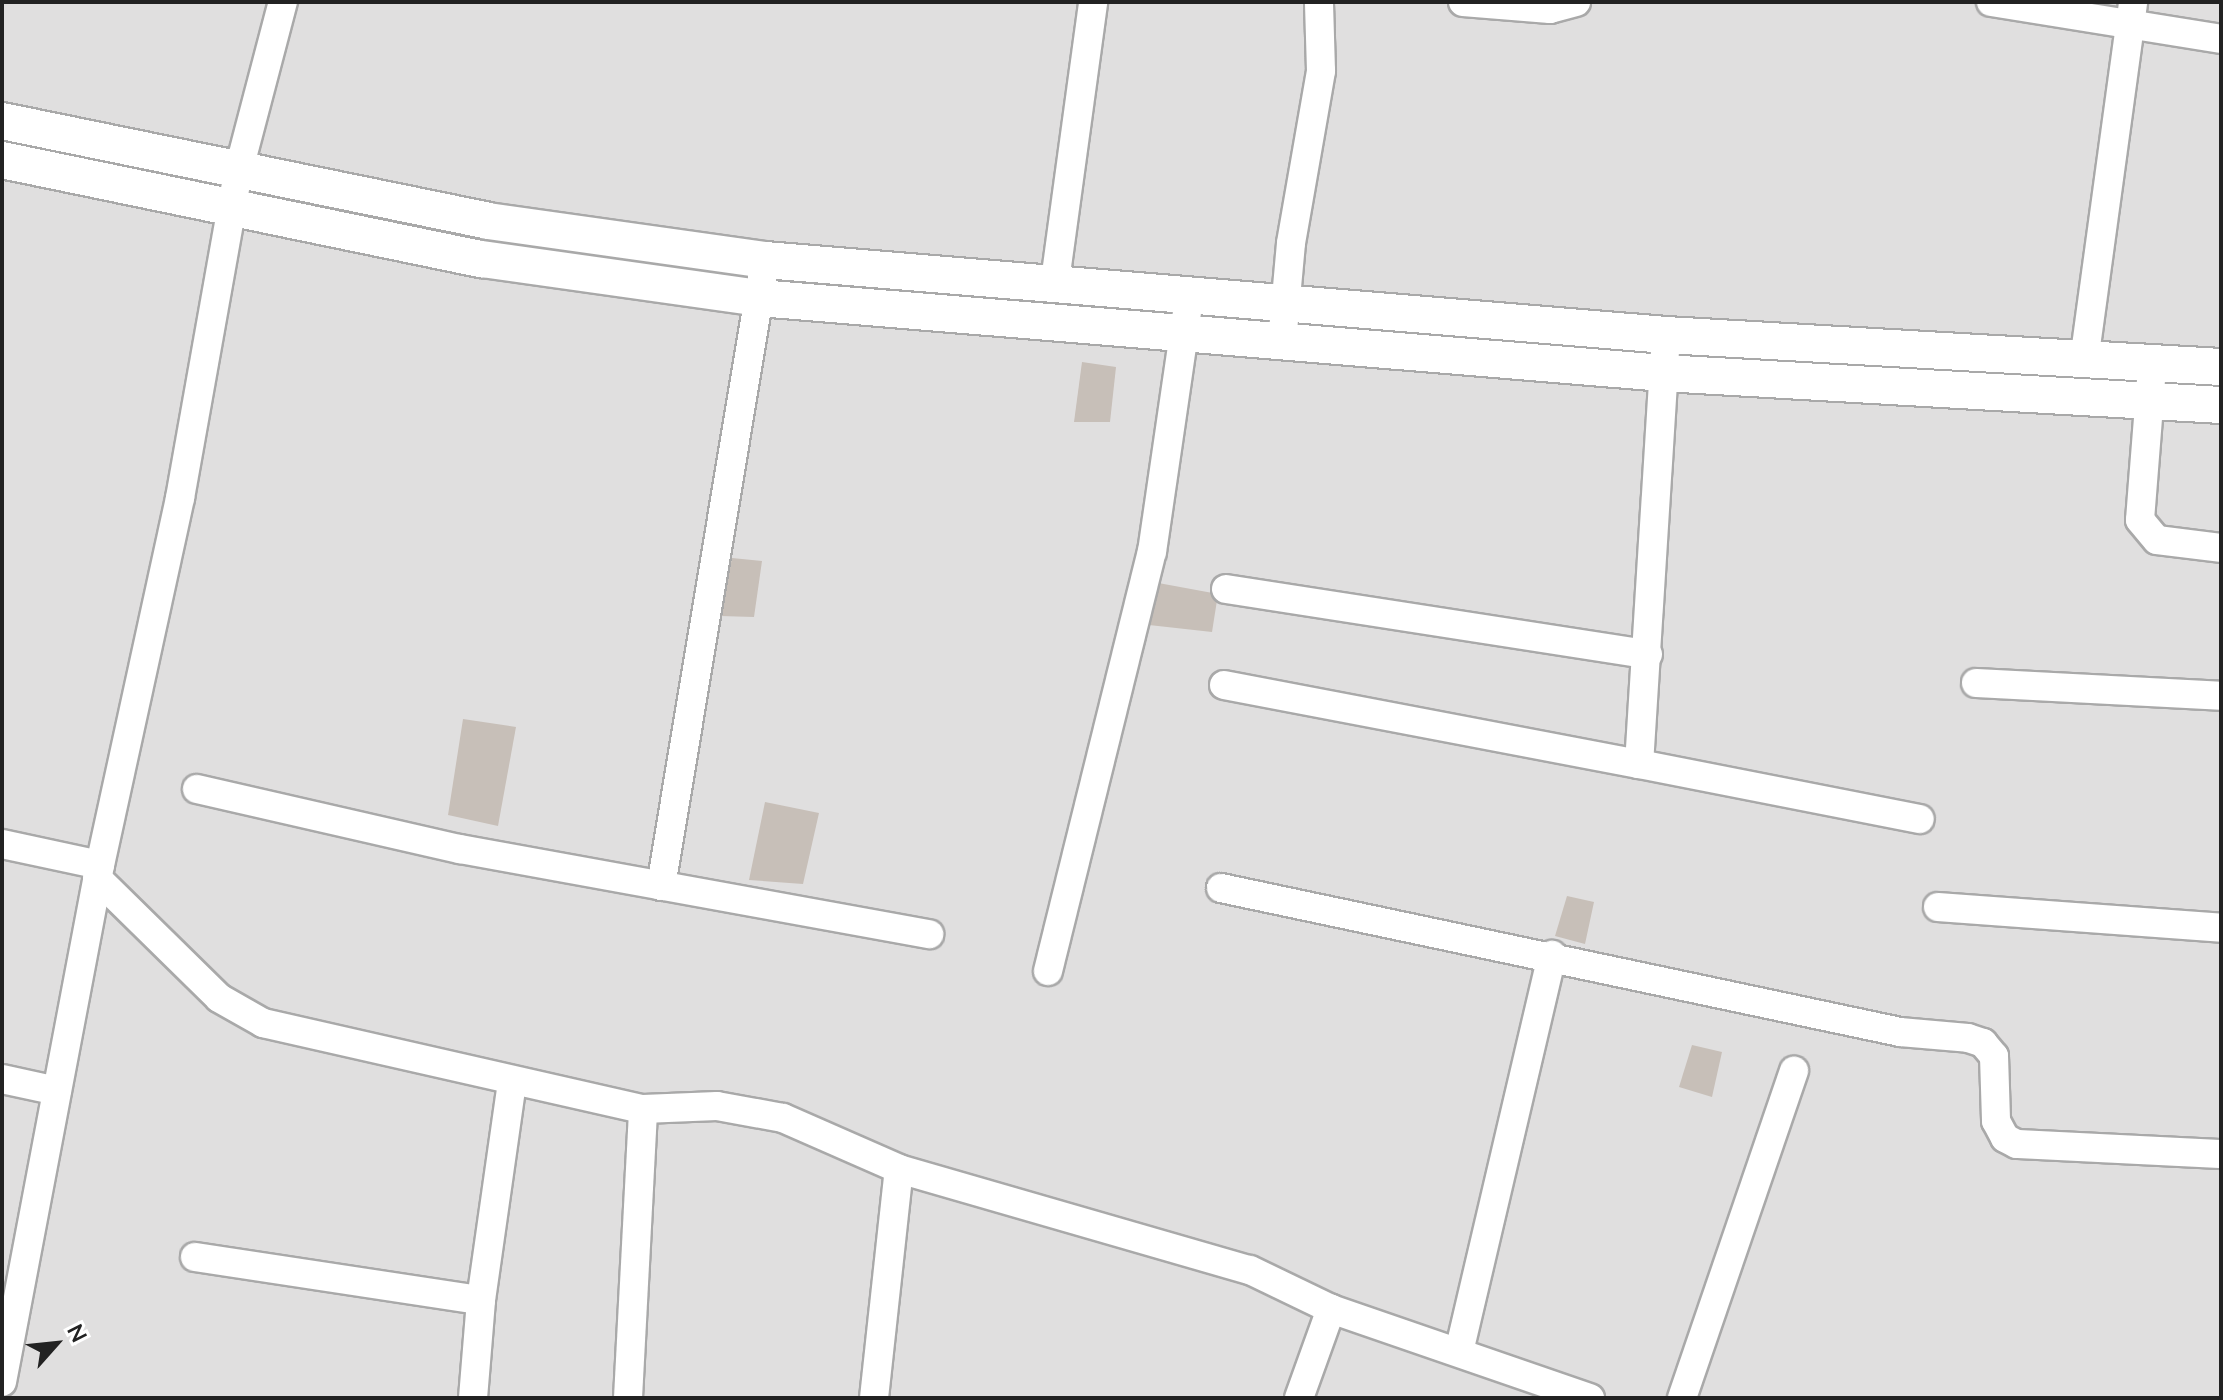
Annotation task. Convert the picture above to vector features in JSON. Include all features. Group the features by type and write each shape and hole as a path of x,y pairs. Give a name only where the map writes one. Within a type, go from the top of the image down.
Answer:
{"street":[{"path":"2,1382 98,872 180,498 238,173 283,2"},
{"path":"1055,281 1093,2"},
{"path":"1282,342 1291,243 1321,71 1319,2"},
{"path":"1463,2 1550,9 1576,2"},
{"path":"1991,2 2132,14 2221,39"},
{"path":"2084,361 2132,14"},
{"path":"2,121 238,173 488,221 765,260 1188,292 1666,335 2221,367"},
{"path":"2,160 231,211 482,259 759,298 1663,373 2221,405"},
{"path":"661,886 765,260"},
{"path":"1048,971 1152,552 1185,335 1188,292"},
{"path":"1639,764 1666,335"},
{"path":"2152,363 2140,520 2157,540 2221,548"},
{"path":"1226,589 1648,654"},
{"path":"1976,683 2221,696"},
{"path":"1224,685 1920,819"},
{"path":"197,789 460,849 929,934"},
{"path":"2,844 98,872 243,1015 512,1082 643,1109 749,1110 828,1135 899,1169 1250,1270 1331,1309 1459,1352 1515,1387 1590,1398"},
{"path":"1221,888 1552,955 1900,1032 1983,1043 1994,1056 1999,1130 2017,1144 2221,1154"},
{"path":"1938,907 2221,928"},
{"path":"1459,1352 1552,955"},
{"path":"1682,1398 1794,1071"},
{"path":"2,1079 57,1091"},
{"path":"473,1398 481,1300 512,1082"},
{"path":"628,1398 643,1109"},
{"path":"874,1398 899,1169"},
{"path":"195,1257 481,1300"},
{"path":"1299,1398 1331,1309"}],"shaded area":[{"path":"2,2 2221,2 2221,1398 2,1398"}],"building":[{"path":"1082,362 1116,367 1110,422 1074,422"},
{"path":"732,558 762,561 754,617 720,616"},
{"path":"1153,582 1218,594 1212,632 1140,624"},
{"path":"463,719 516,727 498,826 448,815"},
{"path":"765,802 819,813 803,884 749,880"},
{"path":"1567,896 1594,902 1585,944 1555,936"},
{"path":"1692,1045 1722,1052 1712,1097 1679,1087"}]}
